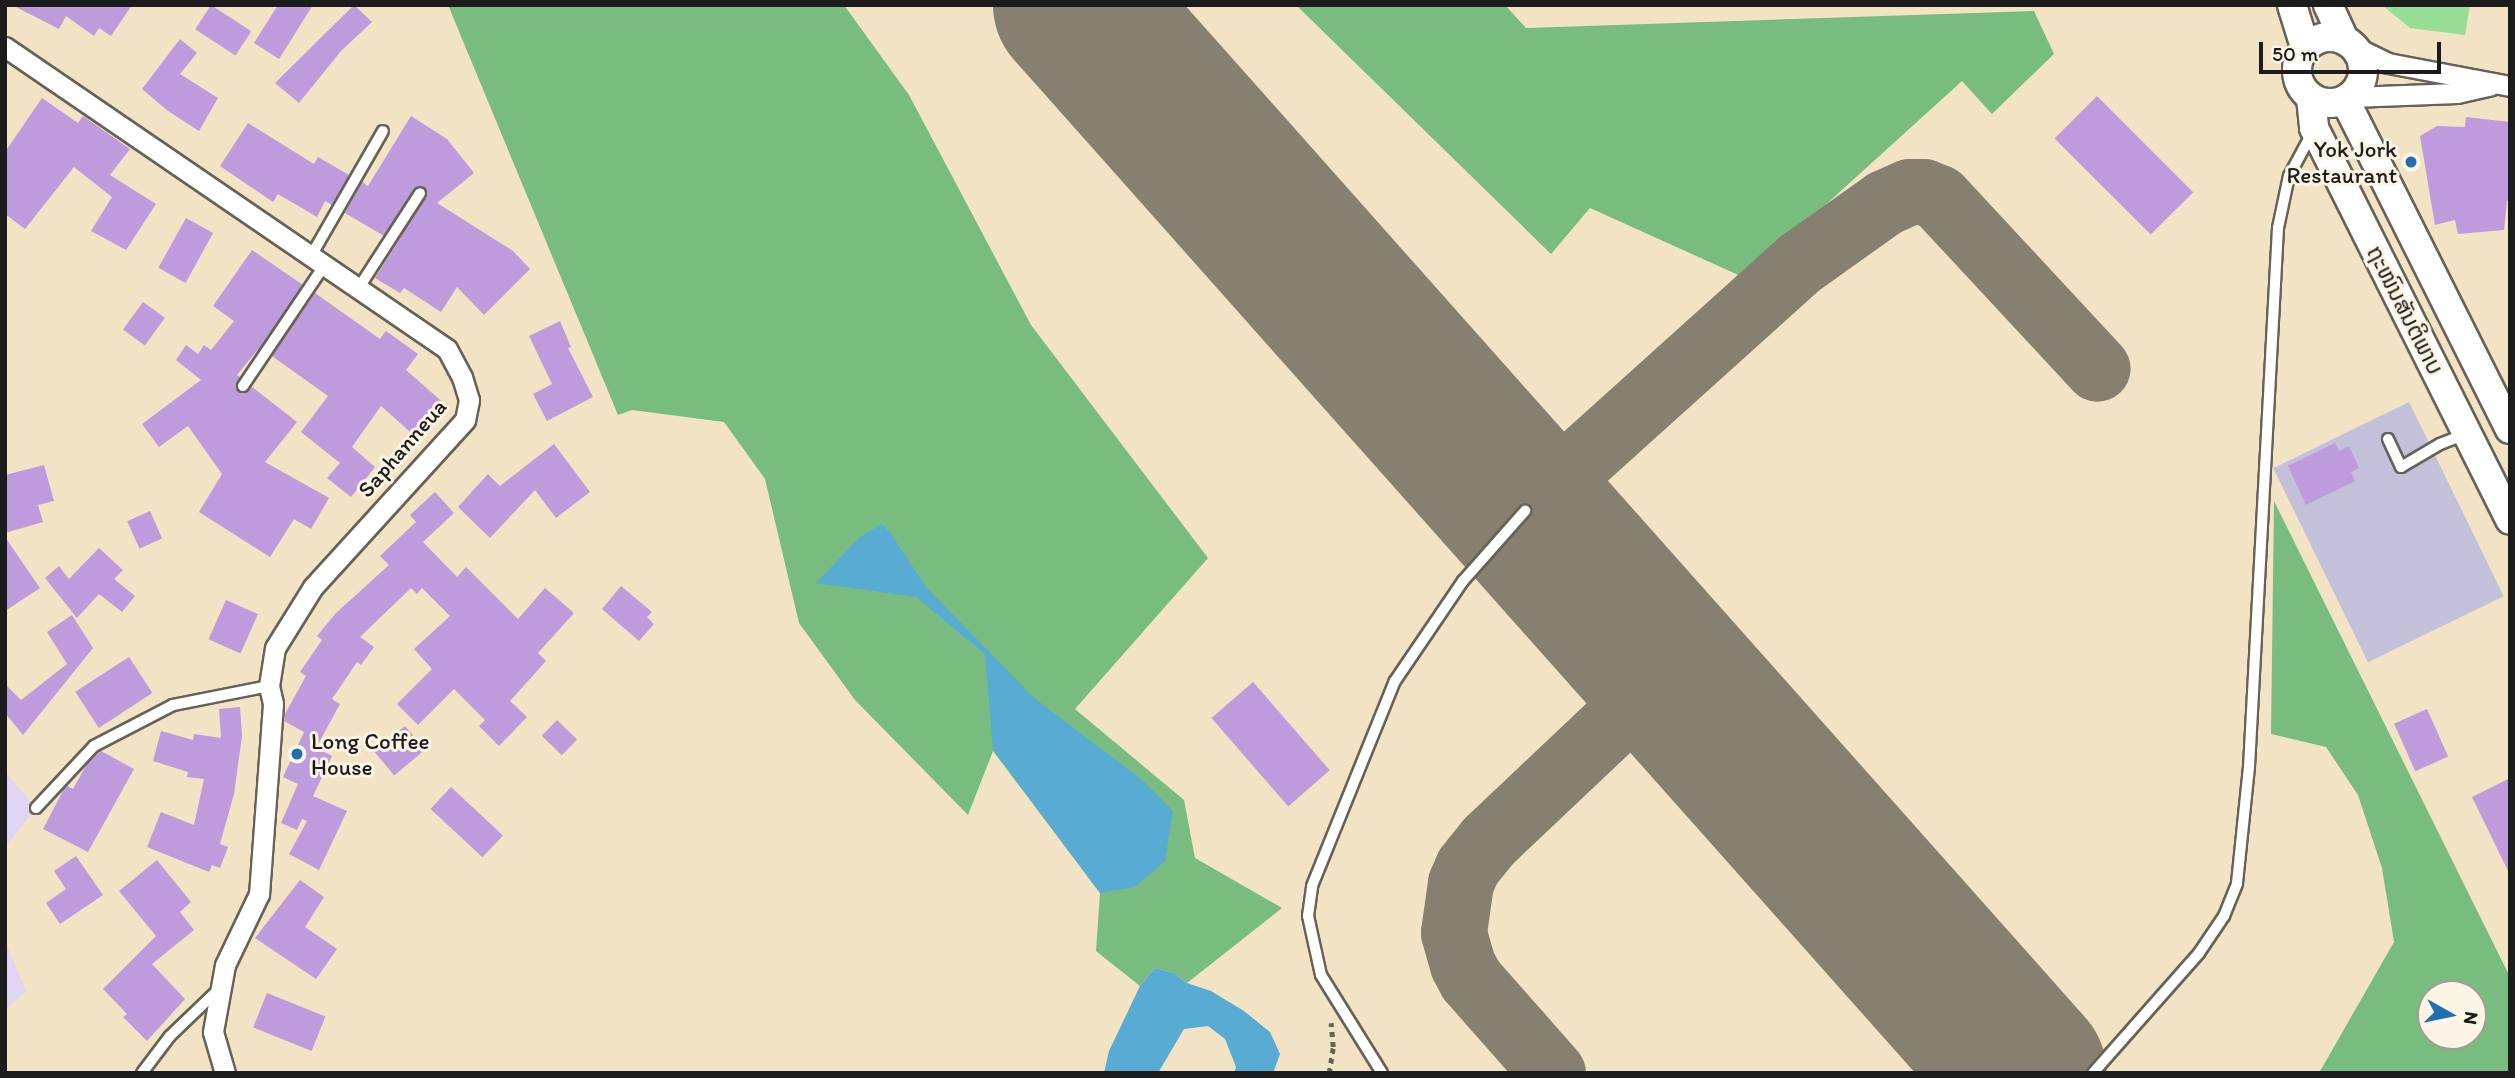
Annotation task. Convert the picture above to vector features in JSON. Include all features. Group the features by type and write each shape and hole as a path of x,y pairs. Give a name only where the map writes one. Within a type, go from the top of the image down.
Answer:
{"street":[{"path":"2292,5 2305,47 2297,68 2298,80 2311,97 2321,102 2349,98 2457,93 2501,86"},
{"path":"2328,5 2349,43 2359,55 2362,75 2349,98"},
{"path":"2305,47 2323,37 2349,43 2388,64 2458,75 2501,86"},
{"name":"Saphanneua","path":"5,47 447,349 462,377 469,400 466,420 313,587 275,648 269,686 273,704 261,882 259,894 225,965 213,1032 225,1073"},
{"name":"ຖະໜົນສັນຕິພາບ","path":"2311,97 2314,128 2510,520"},
{"name":"ຖະໜົນສັນຕິພາບ","path":"2349,98 2510,429"}],"lane":[{"path":"2093,1073 2199,953 2224,916 2237,883 2249,767 2278,228 2289,176 2314,128"},
{"path":"243,386 317,261 383,131"},
{"path":"358,289 420,193"},
{"path":"2388,439 2401,467 2440,444 2467,434"},
{"path":"1382,1073 1321,975 1312,944 1308,916 1312,886 1395,681 1463,581 1525,511"},
{"path":"36,808 94,746 173,705 269,686"},
{"path":"142,1073 170,1036 220,988"}],"path":[{"path":"1327,984 1333,1047 1329,1073"}],"shaded area":[{"path":"2409,402 2504,596 2368,662 2273,468"},
{"path":"5,771 36,808 5,848"},
{"path":"5,941 26,991 5,1010"}],"green space":[{"path":"448,5 844,5 909,95 1031,325 1208,558 1075,709 1184,800 1195,858 1282,908 1187,983 1174,973 1155,968 1140,986 1096,951 1100,893 993,751 968,815 855,700 799,623 765,479 724,422 632,410 618,415"},
{"path":"1296,5 1505,5 1526,28 2034,11 2054,54 1992,114 1962,81 1745,278 1590,208 1551,254"},
{"path":"2382,5 2470,5 2465,35 2410,28"},
{"path":"2274,501 2510,977 2510,1073 2319,1073 2394,942 2382,868 2358,795 2326,747 2271,734"}],"water":[{"path":"881,524 889,531 926,587 1034,698 1141,779 1173,811 1165,861 1135,887 1100,893 993,750 985,654 916,597 816,583 859,538"},
{"path":"1155,968 1174,973 1187,983 1211,991 1244,1011 1270,1032 1280,1054 1273,1073 1234,1073 1236,1067 1225,1039 1208,1026 1184,1029 1158,1073 1104,1073 1109,1051 1140,986"}],"building":[{"path":"12,5 132,5 111,36 99,28 94,36 66,16 59,29"},
{"path":"211,5 251,31 235,55 195,29"},
{"path":"278,5 313,5 279,59 254,43"},
{"path":"354,5 372,22 341,51 299,103 275,83"},
{"path":"180,39 197,53 180,74 218,98 199,131 168,111 142,89"},
{"path":"2097,96 2193,192 2151,235 2055,138"},
{"path":"42,98 78,123 83,116 130,149 110,175 156,204 126,250 91,231 112,197 74,167 25,229 5,214 5,152"},
{"path":"411,116 447,139 474,173 437,203 513,251 530,269 484,315 457,287 441,312 404,288 400,293 375,278 426,197 425,187 414,188 384,236 345,213 362,182 368,186"},
{"path":"2466,117 2510,122 2510,201 2507,201 2504,230 2458,234 2455,220 2435,225 2420,136 2437,126 2465,127"},
{"path":"248,123 314,164 318,157 349,175 332,205 325,201 317,217 278,194 273,202 220,166"},
{"path":"186,218 213,233 185,283 158,268"},
{"path":"252,250 303,285 237,375 240,377 236,389 243,393 252,387 297,422 265,462 329,498 311,529 294,519 270,557 199,512 222,474 188,426 159,447 142,424 201,380 176,360 186,345 198,354 204,345 211,350 234,321 213,306"},
{"path":"315,293 380,339 386,331 418,354 406,370 447,406 418,439 381,406 352,447 375,467 351,497 327,478 340,463 301,432 328,396 272,356"},
{"path":"143,302 165,318 145,345 123,330"},
{"path":"560,321 571,347 568,348 593,397 547,421 533,394 552,384 529,336"},
{"path":"2335,443 2339,451 2349,446 2359,468 2351,472 2355,481 2306,505 2288,466"},
{"path":"554,444 590,492 556,518 535,490 490,538 458,507 488,474 500,486"},
{"path":"44,465 54,501 38,505 43,522 5,533 5,475"},
{"path":"435,492 454,513 423,542 457,577 466,567 518,619 545,588 574,613 538,653 546,661 510,701 527,717 499,746 479,726 485,720 454,689 418,725 397,704 432,669 414,649 450,616 422,588 417,594 411,588 360,637 374,647 361,665 357,662 332,699 340,704 316,748 332,756 313,796 347,811 319,870 289,854 307,821 302,819 297,830 281,823 298,784 283,777 304,732 284,721 285,714 306,676 300,672 322,640 317,636 336,613 389,565 380,556 416,522 410,515"},
{"path":"150,511 162,538 139,549 127,521"},
{"path":"5,537 40,588 5,611"},
{"path":"99,548 123,570 114,579 135,596 122,612 99,594 77,618 45,578 59,566 69,579"},
{"path":"621,586 652,612 647,617 654,624 639,641 602,609"},
{"path":"226,600 258,614 240,654 209,639"},
{"path":"72,615 93,648 23,735 5,713 5,684 21,700 67,664 47,632"},
{"path":"129,657 152,693 99,728 75,692"},
{"path":"1253,682 1330,770 1288,806 1211,718"},
{"path":"240,707 242,736 234,794 220,844 228,847 220,868 212,865 209,872 147,847 161,812 194,825 204,779 187,777 188,772 153,761 161,731 193,740 194,734 221,738 219,709"},
{"path":"2427,709 2448,757 2415,771 2394,724"},
{"path":"557,720 577,739 562,755 542,736"},
{"path":"405,726 425,750 394,775 374,752"},
{"path":"101,751 134,769 88,852 43,829 64,789 67,786 73,789 87,764"},
{"path":"2510,778 2510,875 2472,797"},
{"path":"451,787 503,835 482,857 431,809"},
{"path":"76,856 103,895 60,924 46,903 66,889 54,871"},
{"path":"157,860 191,902 180,912 194,930 152,964 185,999 147,1041 123,1017 127,1014 103,989 156,936 119,891"},
{"path":"300,880 324,897 305,927 337,949 316,979 255,938"},
{"path":"267,993 325,1017 312,1051 253,1027"}],"taxiway":[{"path":"1525,511 1802,262 1885,203 1910,192 1924,192 1939,198 2098,369"},
{"path":"1553,1073 1471,980 1463,965 1454,933 1461,883 1468,867 1489,841 1668,672"}],"runway":[{"path":"1075,5 2025,1073"}],"place":[{"name":"Yok Jork Restaurant","path":"2411,162"},
{"name":"Long Coffee House","path":"297,754"}]}
